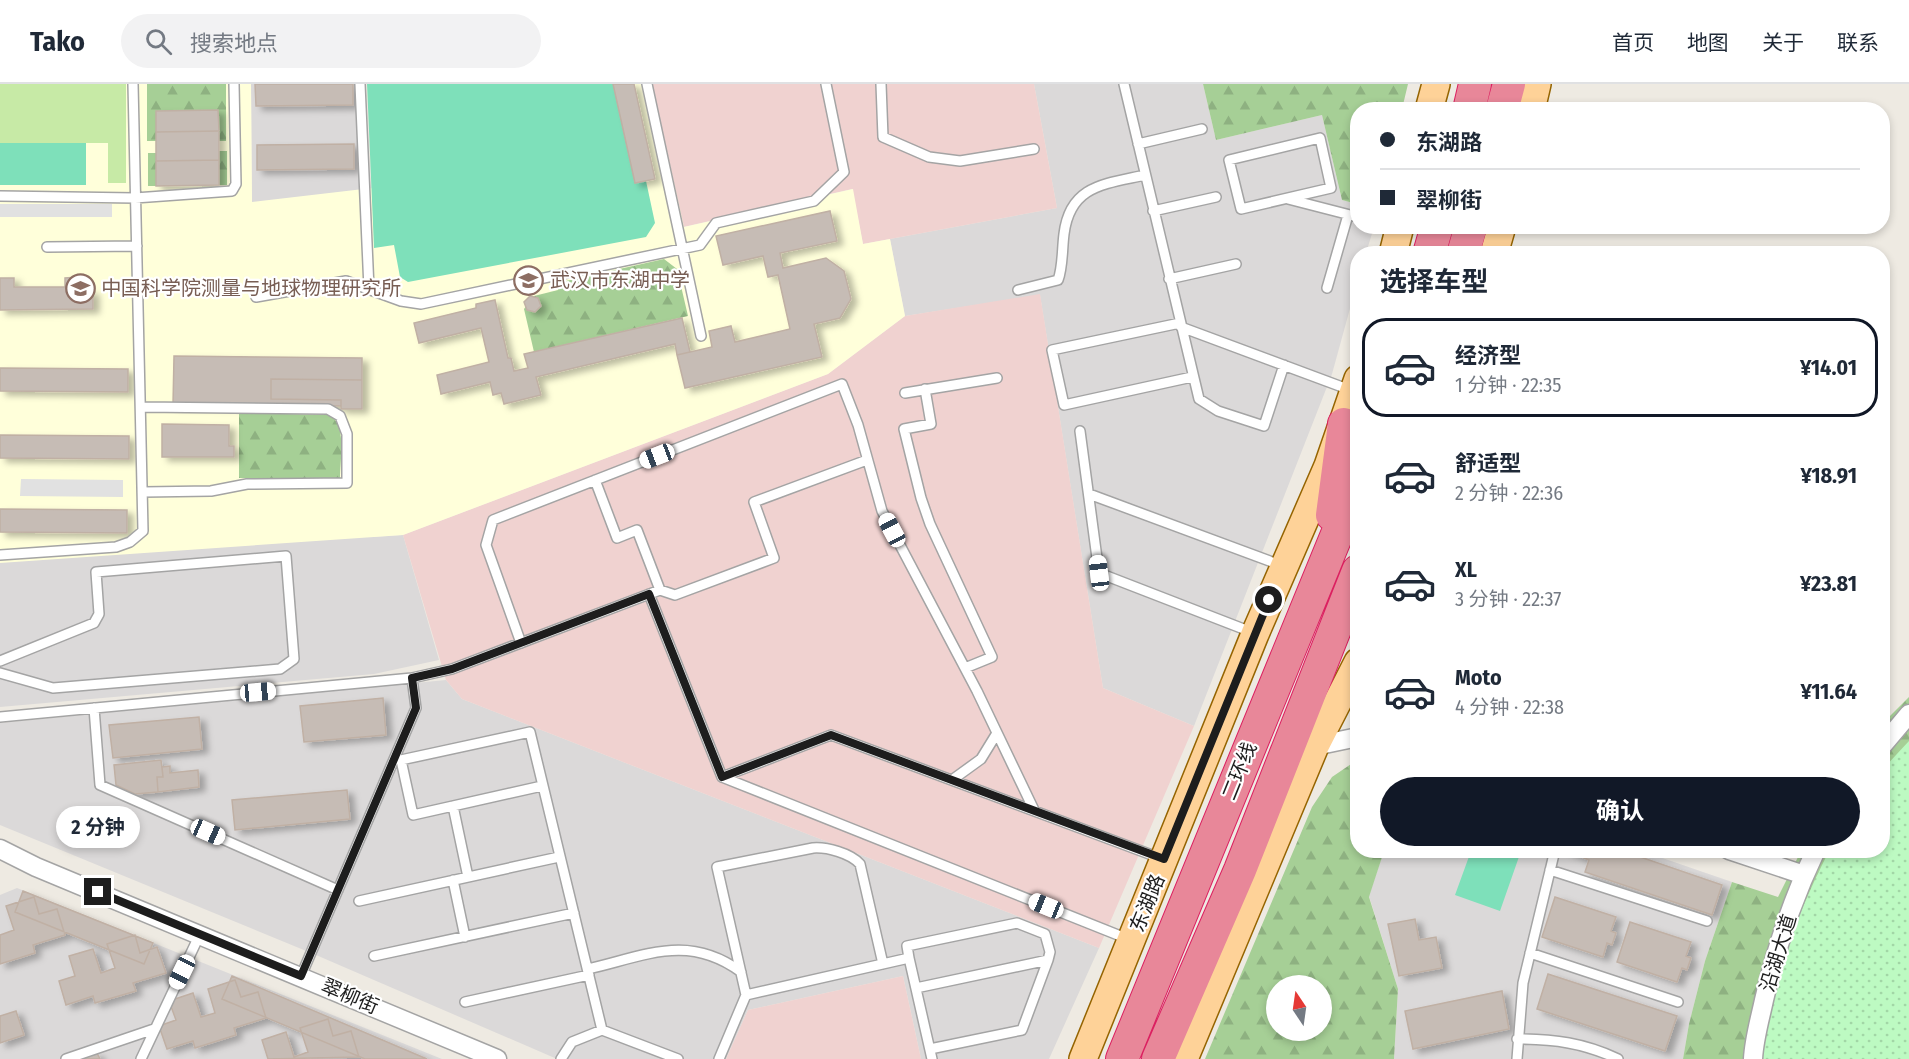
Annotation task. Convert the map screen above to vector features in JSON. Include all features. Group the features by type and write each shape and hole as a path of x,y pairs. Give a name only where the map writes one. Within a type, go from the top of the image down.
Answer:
{"highway":[{"path":"1471,102 1475,84"},
{"path":"1504,102 1509,84"},
{"path":"1326,563 1344,424"},
{"name":"二环线","path":"1122,1059 1350,503"},
{"name":"二环线","path":"1158,1059 1240,870 1350,592"}],"main road":[{"path":"1432,102 1436,84"},
{"path":"1533,102 1537,84"},
{"name":"东湖路","path":"1083,1059 1255,634 1344,424 1350,404"},
{"path":"1184,1059 1315,746 1350,681"}],"street":[{"path":"1890,737 1909,714"},
{"path":"1315,746 1350,738"},
{"name":"翠柳街","path":"0,849 36,867 497,1059"},
{"path":"1753,858 1804,875"},
{"name":"沿湖大道","path":"1753,1059 1772,968 1804,875 1812,858"},
{"name":"翠柳街","path":"0,865 36,867"}],"lane":[{"path":"0,555 108,548 130,542 143,531 144,492 133,84"},
{"path":"0,196 135,198 234,190 236,184 234,84"},
{"path":"360,84 369,289"},
{"path":"647,84 701,336"},
{"path":"256,297 340,281 401,301 421,304 700,244 716,223 814,201 844,172 826,84"},
{"path":"881,84 883,137 929,157 960,161 1034,149"},
{"path":"1124,84 1199,399 1206,405 1264,426 1284,365"},
{"path":"1138,144 1202,129"},
{"path":"1285,199 1331,188 1320,138 1229,160 1241,209 1285,199 1350,215"},
{"path":"1017,290 1058,280 1065,223 1085,192 1097,186 1145,175"},
{"path":"1153,211 1216,197"},
{"path":"1327,288 1350,224"},
{"path":"47,247 137,246"},
{"path":"1169,279 1236,264"},
{"path":"1192,377 1064,405 1052,350 1180,325 1284,365 1350,383"},
{"path":"905,393 997,378"},
{"path":"521,643 486,545 493,520 842,384 858,425 882,511 965,668 1034,810"},
{"path":"926,389 931,424 904,429 913,470 930,524 992,657 965,668"},
{"path":"142,407 328,409 340,416 347,434 347,483 247,484 211,491 144,492"},
{"path":"1080,431 1099,573 1255,634"},
{"path":"0,717 412,678 452,669 660,590 675,595 774,558 754,502 867,460"},
{"path":"595,480 618,538 637,530 660,590"},
{"path":"1089,494 1284,566"},
{"path":"0,661 94,622 99,614 96,572 286,556 294,659 280,669 53,688 0,673"},
{"path":"649,594 722,777 1132,940"},
{"path":"301,976 416,708 412,678"},
{"path":"94,708 100,784 338,890"},
{"path":"542,786 413,815 401,760 530,732 602,1030"},
{"path":"952,780 981,759 997,734"},
{"path":"722,777 831,735 1164,859"},
{"path":"453,806 468,877"},
{"path":"719,1059 746,995 717,867 813,848 823,848 855,859 860,864 883,964"},
{"path":"359,901 560,857"},
{"path":"1517,1059 1520,1007 1530,953 1553,858"},
{"path":"1550,870 1707,921"},
{"path":"453,880 465,937"},
{"path":"374,956 574,914"},
{"path":"1017,923 1045,934 1050,952 1048,960 1022,1030 931,1054 906,946 1017,923"},
{"path":"141,1059 153,1029 200,934"},
{"path":"465,1002 663,951 688,949 714,956 741,972"},
{"path":"1530,953 1677,1002"},
{"path":"746,995 909,958"},
{"path":"916,988 1048,960"},
{"path":"66,1059 153,1029"},
{"path":"561,1059 572,1042 602,1030 678,1059"},
{"path":"1517,1039 1579,1043 1618,1059"}],"shaded area":[{"name":"武汉市东湖中学","path":"0,84 251,84 252,202 372,188 367,84 652,84 684,227 853,189 863,244 890,239 905,316 828,374 403,535 0,563"},
{"path":"251,84 356,84 360,189 372,188 373,537 403,535 439,660 374,674 0,707 0,221 252,202"},
{"path":"652,84 1034,84 1057,208 863,244 852,189 683,227"},
{"path":"1034,84 1203,84 1216,140 1322,115 1342,200 1350,202 1350,234 1372,234 1368,246 1350,246 1350,308 1332,374 1194,726 1103,688 1040,295 905,316 890,239 1057,208"},
{"path":"0,204 112,204 112,217 0,217"},
{"path":"1040,294 1103,688 1194,726 1099,948 462,699 446,680 403,535 828,374 905,316"},
{"path":"21,479 123,480 123,497 20,496"},
{"path":"446,680 462,699 1099,948 1049,1059 921,1059 903,976 748,1010 726,1059 557,1059 316,955 0,825 0,723"},
{"path":"1381,858 1662,858 1732,882 1705,961 1689,1024 1683,1059 1394,1059 1398,989 1369,896"},
{"path":"17,888 442,1059 0,1059 0,895"},
{"path":"903,976 921,1059 726,1059 748,1010"}],"green space":[{"path":"0,84 126,84 126,183 108,183 108,143 0,143"},
{"path":"147,84 226,84 226,141 219,141 218,110 156,111 156,141 147,141"},
{"path":"367,84 634,84 655,179 646,181 655,223 646,237 408,282 400,277 394,245 374,248"},
{"path":"1203,84 1408,84 1404,102 1350,102 1350,202 1342,200 1322,115 1216,140"},
{"path":"0,143 86,143 86,185 0,185"},
{"path":"219,151 227,151 227,185 219,185"},
{"path":"148,153 156,153 156,186 148,186"},
{"path":"664,259 677,269 688,316 534,352 524,309 534,296 558,290 557,283"},
{"path":"239,413 330,415 339,427 341,435 340,478 239,478"},
{"path":"1909,697 1909,1059 1683,1059 1689,1024 1705,961 1732,882 1778,897 1798,858 1890,858 1890,716"},
{"path":"1909,741 1909,1059 1762,1059 1770,1005 1777,979 1795,926 1826,858 1890,858 1890,761"},
{"path":"1350,765 1350,858 1382,858 1369,897 1398,989 1394,1059 1205,1059 1312,807 1332,777"},
{"path":"1468,858 1519,858 1500,911 1455,895"}],"building":[{"path":"255,84 353,84 353,105 256,106"},
{"path":"613,84 634,84 655,179 635,183"},
{"path":"218,110 219,131 156,132 156,111"},
{"path":"219,131 219,160 156,161 156,132"},
{"path":"354,144 354,169 257,170 257,145"},
{"path":"219,160 219,185 156,186 156,161"},
{"path":"830,211 837,241 780,253 783,268 826,258 844,271 851,299 840,318 814,324 822,357 685,388 677,355 712,347 709,331 731,326 735,342 790,329 778,275 768,277 763,256 723,265 716,236"},
{"path":"78,277 78,287 85,287 84,291 93,291 93,309 0,310 0,278 14,278 14,287 65,287 65,278"},
{"path":"530,296 538,298 541,306 535,312 527,310 524,302"},
{"path":"495,300 508,358 511,358 514,371 528,368 524,354 682,318 690,352 677,355 675,344 536,377 541,395 504,404 501,393 493,395 490,382 441,394 437,375 489,362 481,328 419,343 414,323 476,308 476,304"},
{"path":"174,356 362,358 362,409 341,409 341,406 173,404"},
{"path":"0,368 128,369 128,392 0,391"},
{"path":"271,379 362,380 362,409 341,409 341,400 271,399"},
{"path":"162,424 229,425 229,446 234,446 234,457 162,457"},
{"path":"0,435 129,436 129,459 0,458"},
{"path":"0,509 127,510 127,533 0,532"},
{"path":"383,698 386,735 304,742 300,706"},
{"path":"199,717 202,749 113,758 109,725"},
{"path":"161,760 163,777 157,777 158,792 135,794 116,785 114,765"},
{"path":"170,766 170,773 198,770 199,787 158,792 157,777 163,777 162,767"},
{"path":"347,790 350,819 235,830 232,800"},
{"path":"1584,858 1643,858 1722,885 1712,915 1585,872 1589,860"},
{"path":"23,891 153,943 144,964 15,912"},
{"path":"34,897 39,914 57,909 65,935 33,945 35,953 0,964 0,935 14,930 6,906"},
{"path":"1555,897 1616,917 1611,931 1616,933 1612,945 1607,943 1603,957 1542,937"},
{"path":"1415,919 1419,940 1436,937 1442,968 1399,976 1388,924"},
{"path":"1630,922 1691,942 1686,956 1691,958 1687,970 1682,968 1677,982 1617,962"},
{"path":"135,935 140,953 157,947 166,973 133,983 136,991 95,1003 93,996 66,1005 59,981 75,976 69,956 93,949 101,973 115,968 107,944"},
{"path":"1548,974 1677,1016 1665,1051 1537,1009"},
{"path":"232,976 427,1059 365,1059 222,999"},
{"path":"235,980 241,997 258,992 266,1018 234,1028 236,1035 195,1048 193,1041 167,1049 159,1026 176,1020 169,1001 193,993 201,1017 215,1013 208,989"},
{"path":"1502,991 1509,1029 1413,1049 1405,1011"},
{"path":"16,1011 24,1035 0,1043 0,1016"},
{"path":"328,1019 333,1036 351,1031 359,1057 268,1059 262,1040 286,1032 294,1057 308,1052 300,1028"},
{"path":"97,1053 100,1059 79,1059"}],"place":[{"name":"武汉市东湖中学","path":"529,280"},
{"name":"中国科学院测量与地球物理研究所","path":"80,288"}],"route":[{"path":"98,892 301,976 416,708 412,678 452,669 649,594 722,777 831,735 1164,859 1269,600"}]}
